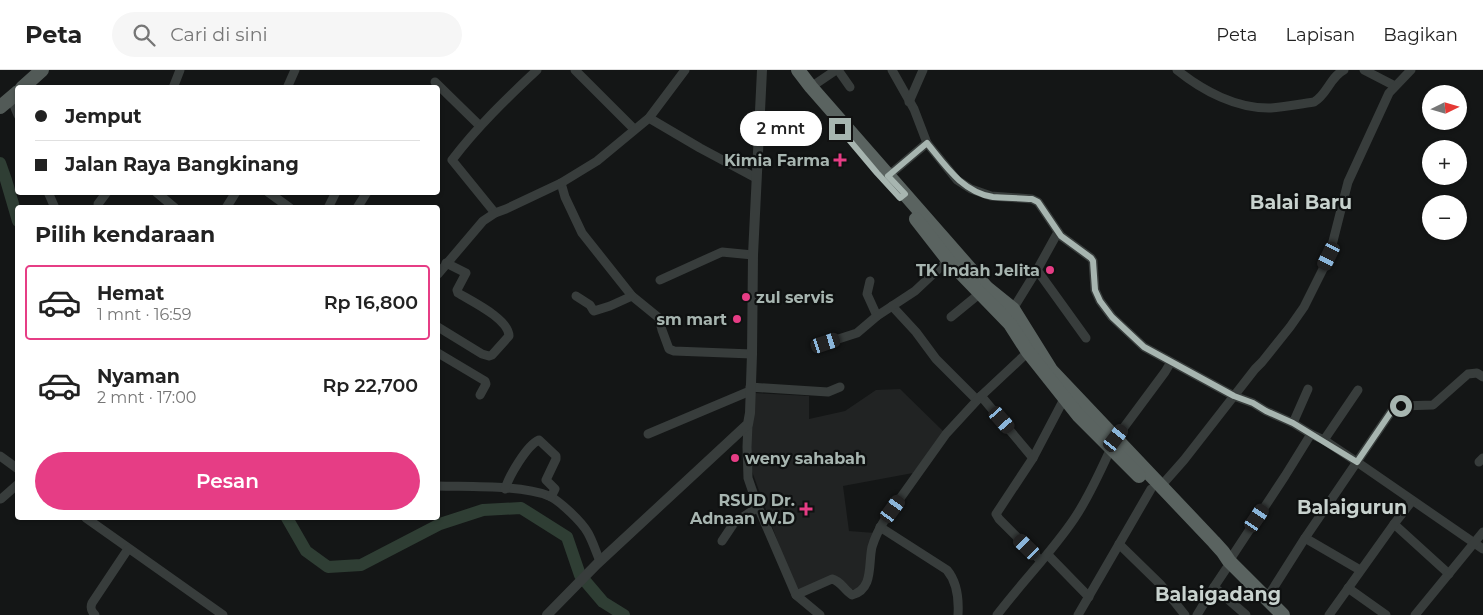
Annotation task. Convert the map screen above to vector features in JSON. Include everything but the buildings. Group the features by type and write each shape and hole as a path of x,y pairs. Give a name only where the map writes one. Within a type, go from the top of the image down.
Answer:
{"highway":[{"path":"792,70 877,173 903,196 984,290 1064,399 1082,411"},
{"path":"798,70 811,88 888,176 948,260 984,290 1013,309 1051,370 1082,411 1224,560 1267,598 1283,615"},
{"path":"1245,580 1273,615"}],"main road":[{"path":"25,85 42,70"},
{"path":"0,107 14,95"}],"street":[{"path":"174,85 180,70"},
{"path":"288,85 295,70"},
{"path":"495,213 452,160 480,126 537,70"},
{"path":"575,70 634,129"},
{"path":"440,271 483,221 495,213 561,183 592,164 648,118 684,70"},
{"path":"762,70 753,255 752,354 747,447 748,478 758,507 796,595 820,615"},
{"path":"811,88 837,70 850,87"},
{"path":"892,70 914,110 927,143 957,180 971,189 991,196 1032,199 1038,202 1058,232 1093,261 1095,290 1100,301 1112,317 1144,347 1234,396 1253,403 1324,440 1483,549"},
{"path":"909,102 922,70"},
{"path":"1178,70 1206,91 1238,103 1270,108 1314,102 1320,99 1340,71 1344,70"},
{"path":"1364,70 1395,86"},
{"path":"1078,615 1119,544 1156,488 1184,460 1304,307 1329,256 1348,182 1389,92 1411,70"},
{"path":"435,82 438,85"},
{"path":"440,87 480,126"},
{"path":"648,118 756,178"},
{"path":"888,176 927,143"},
{"path":"561,183 566,201 582,233 632,296 659,318 669,349 682,352 752,354"},
{"path":"98,204 105,195"},
{"path":"160,195 171,205"},
{"path":"272,195 286,205"},
{"path":"1013,309 1058,232"},
{"path":"660,280 722,252 753,255"},
{"path":"826,343 857,332 877,316 915,291 948,260"},
{"path":"440,328 488,356 492,355 508,338 509,330 498,318 458,293 457,290 466,273 446,263"},
{"path":"1037,270 1086,338"},
{"path":"870,281 867,294 877,316"},
{"path":"952,317 984,290"},
{"path":"576,296 590,304 594,311 632,296"},
{"path":"892,306 916,332 940,364 979,398 1034,458"},
{"path":"796,595 832,578 837,580 846,591 852,594 864,589 868,578 872,548 880,528 946,434 979,398 1028,352"},
{"path":"440,354 485,381 486,384 480,395"},
{"path":"997,615 1015,591 1045,558 1080,509 1113,443 1166,372 1171,362"},
{"path":"1267,598 1305,538 1395,407 1433,405 1468,374 1477,373 1483,377"},
{"path":"648,434 750,389 828,392 840,388"},
{"path":"1293,423 1308,389"},
{"path":"1324,440 1358,390"},
{"path":"1064,399 1034,458 996,516 1089,597"},
{"path":"547,615 598,563 748,424"},
{"path":"1197,615 1214,587 1224,560 1285,476 1310,434"},
{"path":"506,486 524,456 534,443 539,440 556,456 546,480 554,488 552,495"},
{"path":"0,456 15,467"},
{"path":"440,486 506,486 552,495 582,524 587,532 598,563"},
{"path":"1,499 15,487"},
{"path":"1329,615 1412,501"},
{"path":"722,541 734,523 758,507"},
{"path":"89,520 223,615"},
{"path":"1394,524 1449,574"},
{"path":"880,528 947,570 955,584 958,615"},
{"path":"1415,615 1483,532"},
{"path":"1305,538 1360,570"},
{"path":"1119,544 1161,585 1185,615"},
{"path":"95,615 90,606 128,549"},
{"path":"1214,587 1246,615"},
{"path":"1348,588 1386,615"}],"shaded area":[{"name":"RSUD Dr. Adnaan W.D","path":"900,389 944,432 913,473 843,486 849,531 875,533 866,579 859,589 850,589 837,577 796,592 749,463 753,393 809,396 809,419 845,411 876,390"}],"waterway":[{"path":"0,163 15,211"},
{"path":"288,520 306,551 328,567 361,565 440,524 483,510 521,508 567,537 580,575 603,602 624,615"}],"place":[{"name":"Kimia Farma","path":"840,160"},
{"name":"TK Indah Jelita","path":"1050,270"},
{"name":"zul servis","path":"746,297"},
{"name":"sm mart","path":"737,319"},
{"name":"weny sahabah","path":"735,458"},
{"name":"RSUD Dr. Adnaan W.D","path":"806,509"}],"district":[{"name":"Balai Baru","path":"1301,202"},
{"name":"Balaigurun","path":"1352,507"},
{"name":"Balaigadang","path":"1218,594"}],"route":[{"path":"840,129 900,198 905,194 888,176 927,143 957,180 971,189 991,196 1032,199 1038,202 1061,236 1091,258 1093,261 1095,290 1100,301 1112,317 1144,347 1234,396 1253,403 1293,423 1324,440 1357,462 1393,409 1401,406"}]}
